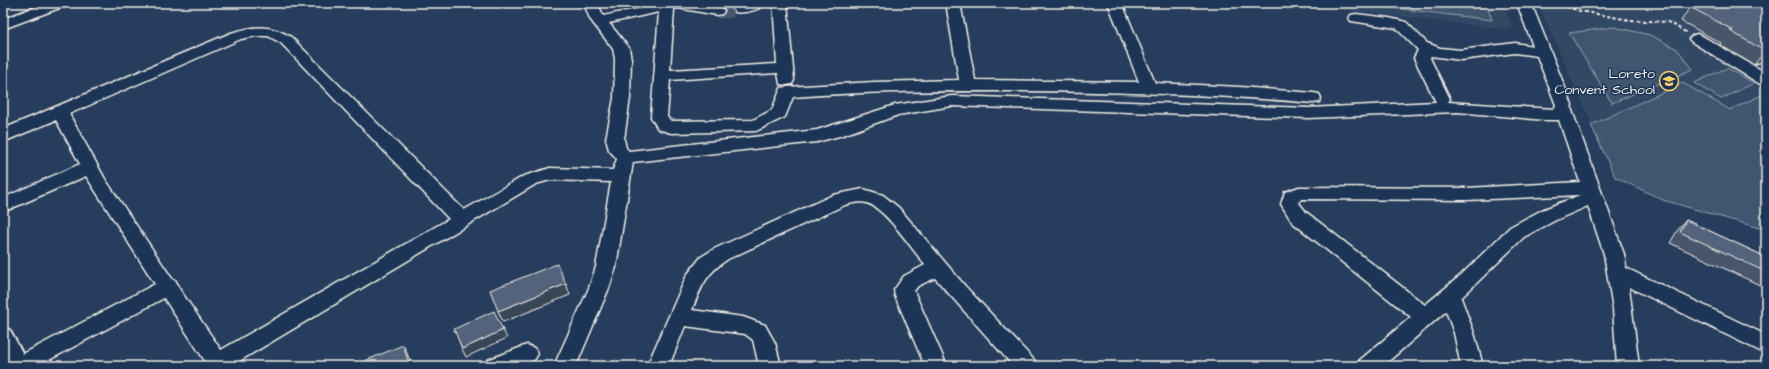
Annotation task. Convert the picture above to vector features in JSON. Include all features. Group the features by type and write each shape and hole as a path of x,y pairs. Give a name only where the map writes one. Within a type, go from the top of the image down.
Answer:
{"street":[{"path":"3,24 60,3"},
{"path":"740,9 759,3"},
{"path":"676,4 662,75 659,117 664,125 672,127 756,125 779,113 787,92 780,3"},
{"path":"952,3 968,86"},
{"path":"1115,3 1149,87"},
{"path":"1524,3 1560,92 1564,110 1608,235 1618,273 1628,366"},
{"path":"565,366 599,288 606,267 624,167 615,139 622,98 623,59 620,48 599,21 595,4"},
{"path":"599,21 676,4 717,11"},
{"path":"1356,18 1401,25 1428,50 1453,55 1515,48 1543,52"},
{"path":"3,136 236,36 251,32 274,32 286,40 462,220"},
{"path":"1697,39 1766,80"},
{"path":"1428,50 1424,53 1422,58 1442,99"},
{"path":"662,75 785,68"},
{"path":"787,92 867,87 1149,87 1242,92 1313,98"},
{"path":"60,112 90,167 134,237 169,286 215,364 540,176 624,167 646,153 817,136 837,131 895,110 952,101 1300,113 1441,107 1545,115 1561,114 1564,110"},
{"path":"3,205 90,167"},
{"path":"1368,366 1450,296 1522,228 1592,192"},
{"path":"1426,317 1299,217 1290,204 1290,199 1293,194 1592,192"},
{"path":"658,366 694,280 708,262 721,254 839,200 853,196 865,196 877,200 888,208 937,268 1026,366"},
{"path":"936,366 905,296 904,290 911,281 937,268"},
{"path":"1618,273 1766,345"},
{"path":"3,336 18,366 169,286"},
{"path":"1450,296 1464,333 1472,366"},
{"path":"678,317 738,324 752,328 762,337 770,366"},
{"path":"496,366 527,354"}],"path":[{"path":"1554,3 1580,12 1629,20 1668,22 1697,39"}],"shaded area":[{"path":"1288,3 1503,3 1513,30"},
{"path":"1353,3 1486,3 1492,20"},
{"name":"Loreto Convent School","path":"1538,3 1766,3 1766,230 1663,200 1615,177"},
{"path":"1614,27 1650,35 1677,49 1693,69 1612,103 1569,33"},
{"path":"1727,68 1754,83 1721,99 1694,83"},
{"path":"1683,83 1730,110 1766,93 1766,230 1663,200 1615,177 1591,125"}],"building":[{"path":"1701,3 1766,3 1766,51 1730,31 1733,30 1690,7"},
{"path":"1686,220 1766,257 1766,272 1680,232"},
{"path":"557,264 566,284 498,311 490,290"},
{"path":"494,311 503,330 462,349 454,329"},
{"path":"403,345 409,364 404,366 361,366 360,363"}],"tunnel":[{"path":"717,11 740,9"}],"place":[{"name":"Loreto Convent School","path":"1669,81"}]}
